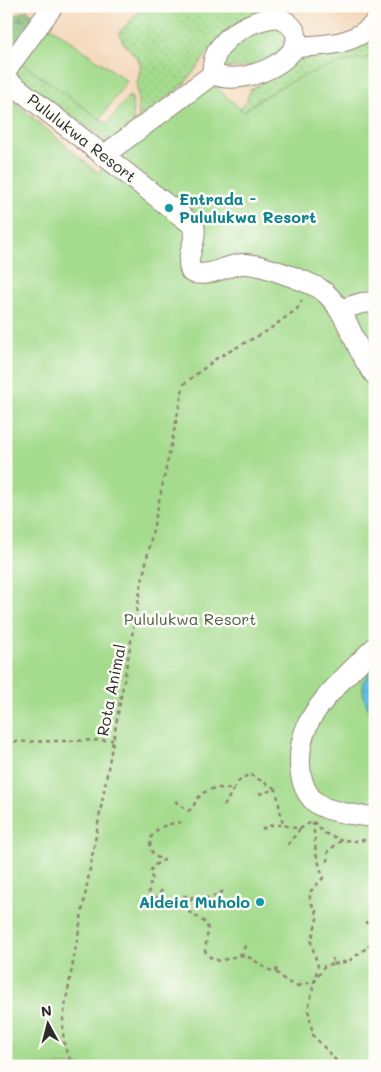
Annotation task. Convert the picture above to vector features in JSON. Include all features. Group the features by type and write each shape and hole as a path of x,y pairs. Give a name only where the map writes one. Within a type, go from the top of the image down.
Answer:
{"street":[{"path":"6,70 53,6"},
{"path":"213,74 212,66 216,54 227,39 242,28 261,19 283,12 296,35 296,47"},
{"path":"213,74 222,78 236,79 255,75 274,67 296,47 347,42 366,32 375,23"},
{"path":"103,156 213,74"},
{"name":"Pululukwa Resort","path":"6,78 194,226 196,234 187,263 191,272 198,275 244,264 258,265 319,288 328,294 338,310"},
{"path":"375,302 362,303 338,310 366,365 375,375"},
{"path":"375,647 320,706 308,724 301,746 299,768 315,813 375,817"}],"path":[{"name":"Rota Animal","path":"76,1066 70,1060 63,1042 63,1018 142,586 184,384 217,358 267,331 297,309 304,297"},
{"path":"6,742 113,740"},
{"path":"224,806 238,782 249,774 276,789 283,825"},
{"path":"176,801 188,811 210,788 221,787 233,790"},
{"path":"259,794 276,789"},
{"path":"286,847 315,813"},
{"path":"315,813 324,833 342,840 358,841 375,838"},
{"path":"315,813 316,853 323,878 309,893 310,903 318,915 311,942 318,966 308,1009 313,1035 341,1066"},
{"path":"184,822 168,823 157,829 151,838 150,848 154,856 164,860 153,866 150,873 153,880 149,886 149,894 155,899 164,901 184,894 204,899 214,897 223,890"},
{"path":"262,829 272,825 283,825 300,829"},
{"path":"328,862 328,851 342,840"},
{"path":"155,899 162,890"},
{"path":"193,897 187,904 188,912 206,923 208,929 206,951 210,957 220,961 240,955 250,956 265,970 276,972 283,976 287,982 298,986 315,980 325,965 349,961 368,947 375,938"},
{"path":"365,922 375,926"},
{"path":"240,955 246,945"},
{"path":"368,947 375,947"},
{"path":"332,957 334,964"},
{"path":"276,972 277,964"},
{"path":"298,986 299,980"},
{"path":"6,1002 10,1030 6,1041"}],"green space":[{"path":"144,6 272,6 257,12 221,36 184,84 109,142 14,74 22,63 107,124 129,96 132,98 133,122 139,118 137,83 141,66 138,59 123,42 119,33"},
{"path":"27,10 49,26 6,68 6,19"},
{"path":"269,25 285,29 288,46 258,66 224,68 222,61 239,39"},
{"path":"49,26 127,81 100,119 22,63"},
{"path":"375,33 375,57 261,98 244,112 240,108 247,101 250,90 298,60 330,53"},
{"name":"Pululukwa Resort","path":"375,57 375,1066 6,1066 6,95 98,173 120,151 211,83 244,112 273,91 305,75 339,64"}],"water":[{"path":"375,666 375,724 364,698 362,683"}],"place":[{"name":"Entrada - Pululukwa Resort","path":"169,208"},
{"name":"Aldeia Muholo","path":"260,902"}]}
